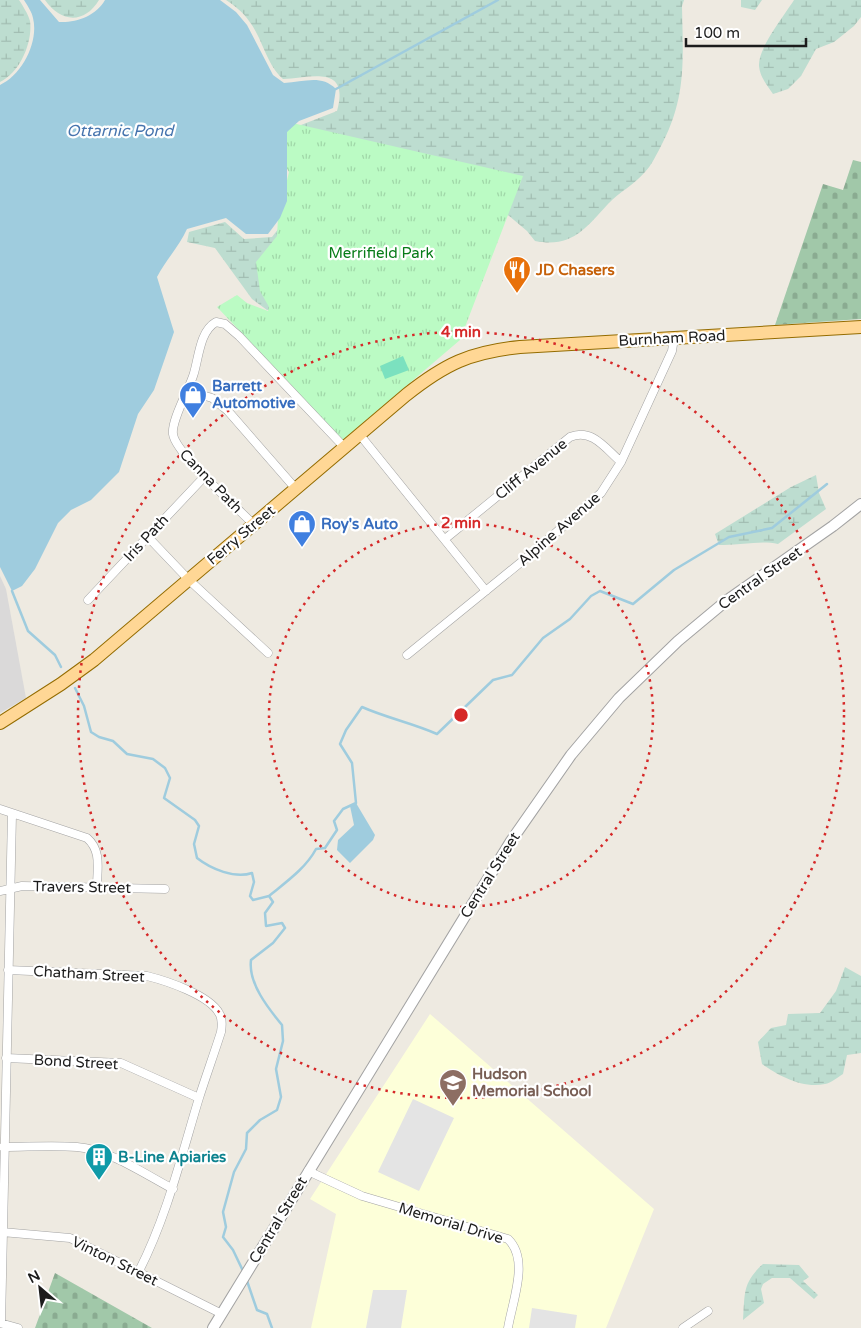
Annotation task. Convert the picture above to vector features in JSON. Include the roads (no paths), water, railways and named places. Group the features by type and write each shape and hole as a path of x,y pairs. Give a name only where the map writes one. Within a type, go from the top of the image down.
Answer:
{"main road":[{"name":"Burnham Road","path":"484,351 520,347 861,327"},
{"name":"Ferry Street","path":"0,723 61,684 94,660 426,379 450,364 484,351"}],"street":[{"path":"296,489 228,411 212,398 189,391 204,335 208,327 216,322 225,324 239,336 345,448"},
{"name":"Alpine Avenue","path":"408,655 588,506 602,492 621,462 672,351 674,338"},
{"name":"Canna Path","path":"189,391 177,416 173,434 182,450 205,476 254,525"},
{"name":"Cliff Avenue","path":"446,540 570,437 588,434 621,462"},
{"path":"360,435 486,591"},
{"name":"Iris Path","path":"88,600 205,476"},
{"name":"Central Street","path":"213,1328 534,805 594,726 661,656 703,619 861,504"},
{"path":"148,537 189,580 268,653"},
{"path":"0,809 87,838 94,844 97,853 97,887"},
{"path":"12,814 6,1058 2,1070 3,1147 0,1323 18,1328"},
{"name":"Travers Street","path":"0,891 22,886 165,889"},
{"name":"Chatham Street","path":"8,970 147,976 182,988 206,1001 220,1014 222,1023 221,1032 199,1098"},
{"name":"Bond Street","path":"6,1058 121,1063 199,1098"},
{"path":"139,1271 173,1189 199,1098"},
{"path":"3,1147 77,1147 91,1150 130,1166 173,1189"},
{"name":"Memorial Drive","path":"308,1171 330,1183 374,1200 508,1239 517,1250 519,1262 508,1328"},
{"name":"Vinton Street","path":"2,1232 70,1238 222,1314"},
{"path":"683,1328 708,1311"}],"water":[{"name":"Ottarnic Pond","path":"24,0 40,0 59,22 65,22 79,20 91,14 105,0 220,0 236,12 247,25 273,75 284,83 318,80 330,84 336,89 333,108 299,121 287,132 287,201 280,218 268,234 246,234 226,218 187,229 157,277 174,332 154,390 138,414 119,472 91,500 71,510 58,523 35,569 22,586 12,591 0,567 0,85 22,66 31,47 34,27 33,18"},
{"path":"356,803 375,835 373,840 350,863 337,850 338,840 354,825 350,806"}],"waterway":[{"path":"336,89 498,0"},
{"path":"269,896 301,869 316,849 325,848 337,830 334,821 343,809 356,803 352,763 340,744 346,730 362,707 437,734 493,680 512,675 543,638 570,619 591,596 600,591 633,604 674,570 729,537 772,528 827,484"},
{"path":"12,591 28,631 55,655 61,667"},
{"path":"75,688 84,706 91,732 99,737 113,741 127,754 153,759 165,768 170,778 164,798 195,820 199,826 194,844 197,858 223,872 238,875 252,873 254,882 250,896 253,900 269,896 273,902 265,913 266,926 282,923 285,928 273,943 251,960 253,977 260,995 282,1025 283,1041 276,1069 281,1097 277,1110 260,1120 247,1133 246,1149 234,1172 223,1212 226,1227 223,1237 233,1250 244,1273"},
{"path":"246,1278 257,1310 267,1314 272,1328"}],"place":[{"name":"JD Chasers","path":"517,294"},
{"name":"Barrett Automotive","path":"193,419"},
{"name":"Roy's Auto","path":"302,548"},
{"name":"Hudson Memorial School","path":"453,1107"},
{"name":"B-Line Apiaries","path":"99,1181"}],"park label":[{"name":"Merrifield Park","path":"381,253"}]}
